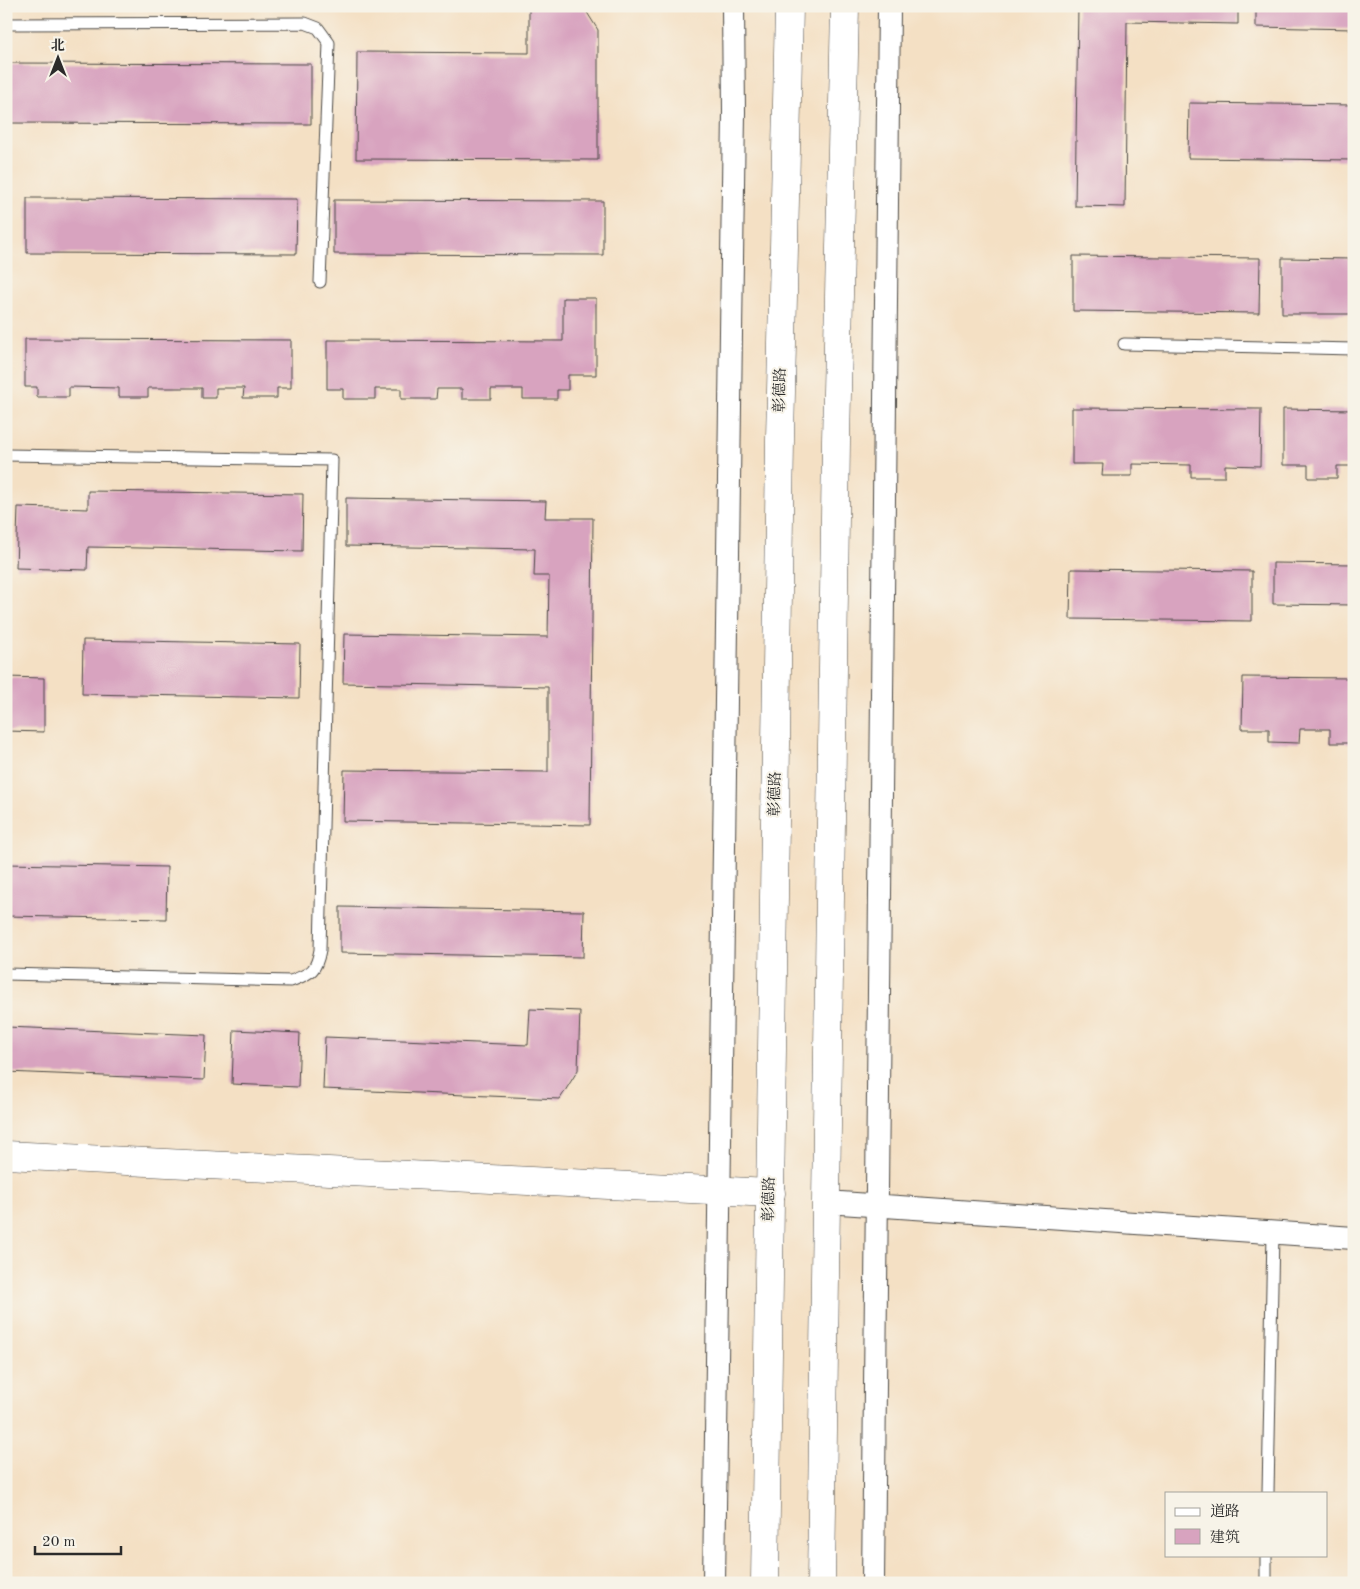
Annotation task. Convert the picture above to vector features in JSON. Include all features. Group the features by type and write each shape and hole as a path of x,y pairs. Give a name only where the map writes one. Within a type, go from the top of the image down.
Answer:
{"main road":[{"name":"彰德路","path":"766,1583 780,440 789,6"},
{"path":"821,1583 836,441 845,6"},
{"path":"6,1155 771,1193"}],"street":[{"path":"714,1583 734,6"},
{"path":"873,1583 889,6"},
{"path":"826,1202 1354,1238"}],"lane":[{"path":"6,24 305,23 318,28 329,43 320,282"},
{"path":"1124,344 1354,349"},
{"path":"6,454 332,460 320,950 317,966 306,975 291,981 6,974"},
{"path":"1268,1492 1273,1233"},
{"path":"1266,1556 1266,1583"}],"building":[{"path":"529,6 583,6 598,30 598,160 356,159 357,52 529,53"},
{"path":"1078,6 1238,6 1238,24 1127,22 1125,207 1075,206"},
{"path":"1256,6 1354,6 1354,29 1256,27"},
{"path":"6,63 311,64 311,124 6,123"},
{"path":"1189,103 1354,105 1354,160 1188,158"},
{"path":"27,198 297,199 296,254 27,253"},
{"path":"334,200 603,201 603,255 334,254"},
{"path":"1073,256 1260,258 1259,313 1073,311"},
{"path":"1282,258 1354,259 1354,314 1282,314"},
{"path":"563,298 596,298 596,375 568,375 568,390 557,390 557,399 523,399 523,389 491,389 491,399 462,399 462,389 437,389 436,399 401,399 401,389 375,389 375,399 343,399 343,389 327,389 327,340 563,341"},
{"path":"25,339 291,340 291,388 277,388 277,398 243,398 244,388 216,388 216,398 202,398 202,388 148,388 148,397 119,397 119,388 69,387 69,397 37,397 37,387 25,387"},
{"path":"1072,408 1261,409 1260,466 1225,465 1225,477 1191,477 1191,465 1132,464 1132,476 1102,476 1103,464 1072,464"},
{"path":"1283,409 1354,410 1354,466 1337,466 1337,478 1308,478 1308,465 1283,465"},
{"path":"88,491 303,494 302,551 88,547 87,570 16,568 18,507 88,509"},
{"path":"346,498 546,501 545,518 593,518 590,825 343,821 344,770 548,772 548,687 343,683 344,634 548,637 549,576 534,576 535,549 346,546"},
{"path":"1273,563 1354,564 1354,605 1273,604"},
{"path":"1071,569 1252,571 1252,621 1070,619"},
{"path":"83,640 300,644 299,698 82,694"},
{"path":"6,677 44,678 44,732 6,731"},
{"path":"1243,677 1354,678 1354,743 1330,743 1330,729 1300,729 1299,743 1269,742 1269,729 1242,729"},
{"path":"6,864 167,867 166,919 6,916"},
{"path":"340,907 584,911 583,957 340,953"},
{"path":"530,1009 580,1011 578,1070 560,1099 323,1089 325,1037 528,1045"},
{"path":"6,1027 206,1035 204,1080 6,1072"},
{"path":"234,1030 300,1033 298,1087 232,1084"}]}
